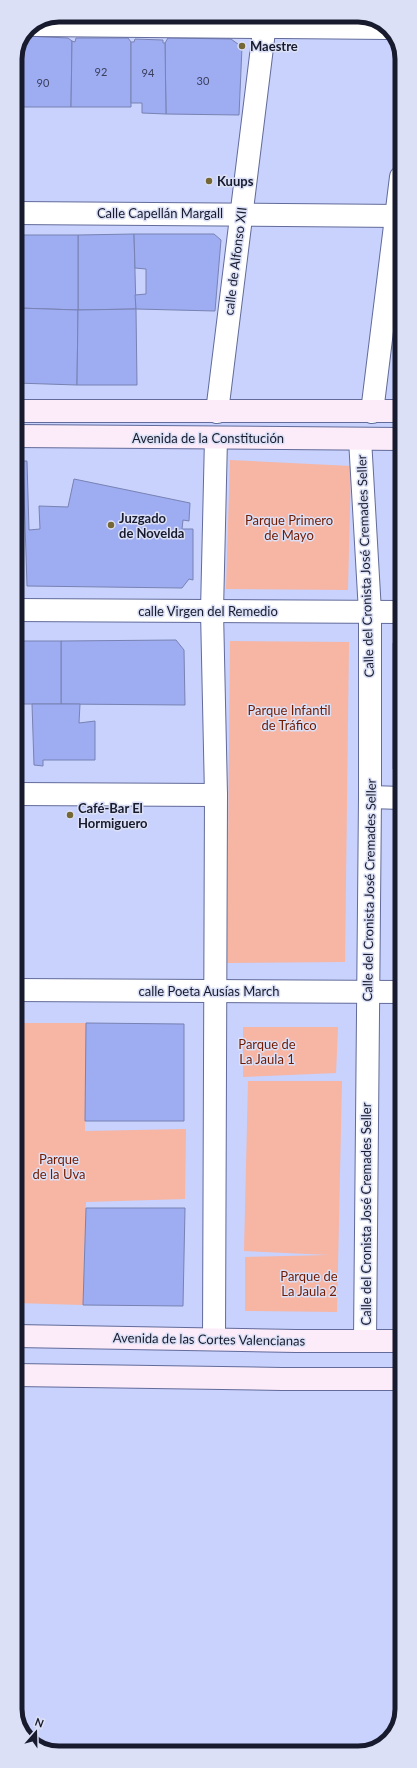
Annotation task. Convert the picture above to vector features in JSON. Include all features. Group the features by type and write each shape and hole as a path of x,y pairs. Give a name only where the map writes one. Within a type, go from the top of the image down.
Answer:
{"street":[{"path":"46,25 208,22"},
{"name":"calle de Alfonso XII","path":"217,412 265,22"},
{"path":"283,22 377,27"},
{"name":"Calle Capellán Margall","path":"22,213 395,216"},
{"path":"372,412 395,245"},
{"name":"Avenida de la Constitución","path":"22,411 395,411"},
{"name":"Avenida de la Constitución","path":"22,436 395,439"},
{"path":"214,1339 214,991 216,795 212,611 216,438"},
{"name":"Calle del Cronista José Cremades Seller","path":"360,439 370,612 370,797 367,992 365,1341"},
{"name":"calle Virgen del Remedio","path":"22,610 395,612"},
{"path":"22,794 216,795"},
{"path":"370,797 395,798"},
{"name":"calle Poeta Ausías March","path":"22,990 395,992"},
{"name":"Avenida de las Cortes Valencianas","path":"22,1336 395,1341"},
{"path":"22,1375 395,1379"}],"green space":[{"name":"Parque Primero de Mayo","path":"230,460 351,466 348,590 226,589"},
{"name":"Parque Infantil de Tráfico","path":"230,641 349,642 345,962 227,963"},
{"name":"Parque de la Uva","path":"22,1023 86,1023 85,1131 186,1129 185,1199 86,1202 83,1305 22,1303"},
{"name":"Parque de La Jaula 1","path":"243,1027 338,1027 336,1073 243,1077"},
{"name":"Parque de La Jaula 2","path":"248,1081 342,1081 337,1312 245,1311 245,1257 329,1255 244,1251"}],"building":[{"path":"30,36 68,38 72,41 71,107 22,107 22,59 25,45"},
{"path":"76,38 128,38 131,42 131,107 71,107 72,41 75,42"},
{"path":"168,38 231,39 242,47 239,115 166,114 165,43"},
{"path":"135,39 163,40 163,43 165,43 166,114 142,113 142,103 131,103 131,42 134,42"},
{"path":"134,234 136,309 78,310 78,235"},
{"path":"134,234 214,234 221,240 215,311 136,309 135,295 146,294 146,269 135,268"},
{"path":"22,235 78,235 78,310 22,308"},
{"path":"22,308 78,310 77,385 22,383"},
{"path":"136,309 137,385 77,385 78,310"},
{"name":"Juzgado de Novelda","path":"23,461 27,461 29,530 40,529 39,506 68,507 74,479 190,503 189,521 183,520 182,529 193,529 193,580 189,579 182,588 27,586"},
{"path":"176,640 184,650 185,705 61,704 61,641"},
{"path":"22,641 61,641 61,704 22,704"},
{"path":"393,643 395,643 395,769 393,769"},
{"path":"32,704 80,704 79,723 95,721 95,760 43,760 43,766 34,765"},
{"path":"86,1023 184,1024 184,1121 85,1121"},
{"path":"86,1208 185,1208 183,1306 83,1305"}],"place":[{"name":"Maestre","path":"242,46"},
{"name":"Kuups","path":"209,181"},
{"name":"Juzgado de Novelda","path":"111,525"},
{"name":"Café-Bar El Hormiguero","path":"70,815"}]}
